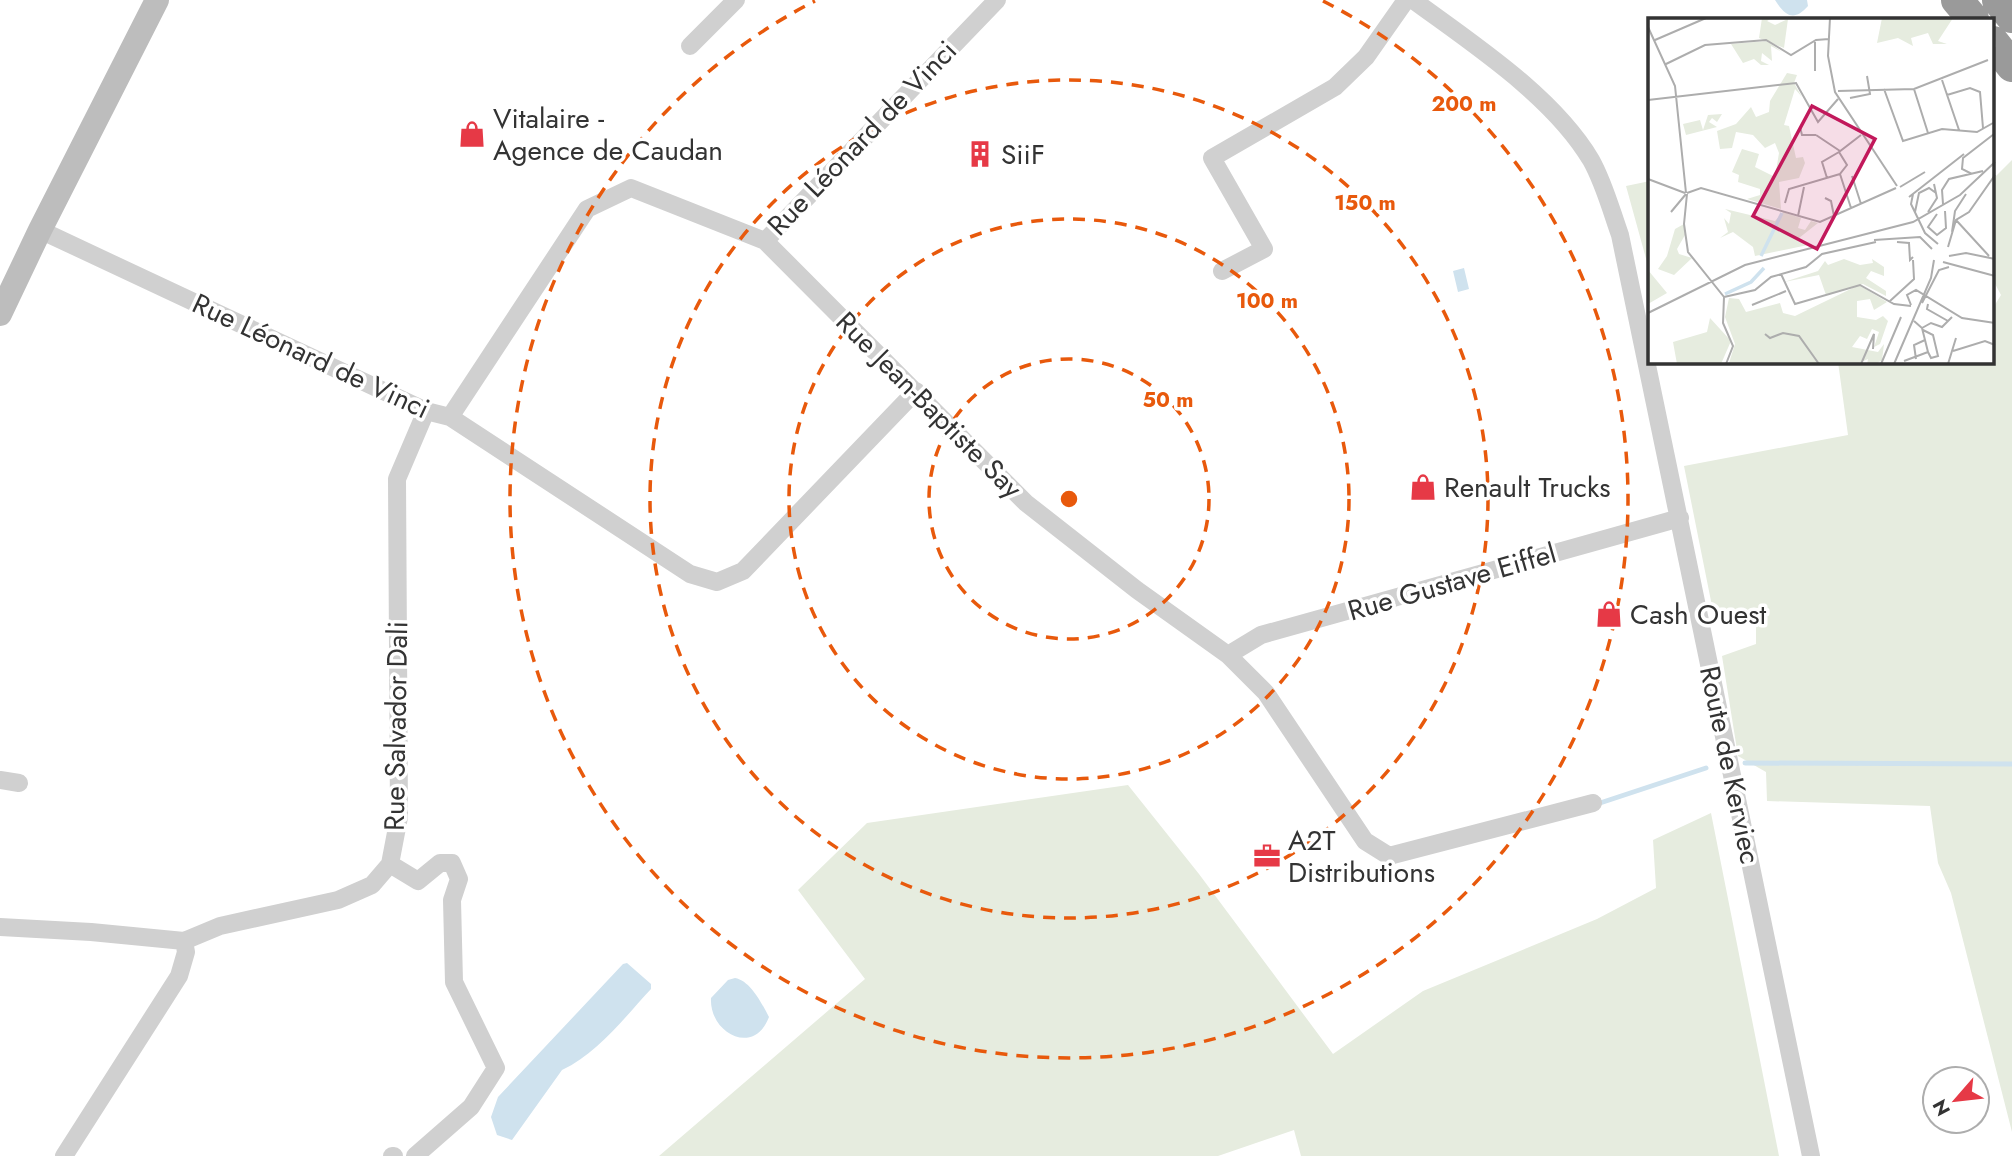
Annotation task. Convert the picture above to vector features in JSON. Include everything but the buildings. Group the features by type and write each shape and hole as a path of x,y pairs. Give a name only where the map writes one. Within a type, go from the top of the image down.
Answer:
{"highway":[{"path":"1958,0 1972,18"},
{"path":"1998,0 2012,17"},
{"path":"1994,43 2012,65"}],"street":[{"path":"0,314 157,0"},
{"path":"690,46 736,0"},
{"name":"Rue Léonard de Vinci","path":"40,230 426,411 450,417 587,209 631,188 765,241 997,0"},
{"path":"1222,271 1264,249 1212,158 1335,88 1366,57 1406,0"},
{"name":"Route de Kerviec","path":"1413,0 1516,77 1549,108 1591,161 1620,235 1811,1156"},
{"name":"Rue Jean-Baptiste Say","path":"765,241 1026,503 1137,590 1228,655 1266,694 1365,841 1389,856 1592,803"},
{"path":"450,417 690,574 717,582 743,571 916,391"},
{"name":"Rue Salvador Dali","path":"184,941 219,926 338,900 372,884 390,864 399,817 397,479 426,411"},
{"name":"Rue Gustave Eiffel","path":"1228,655 1261,635 1680,518"},
{"path":"0,780 19,783"},
{"path":"390,864 418,881 440,863 453,863 460,879 452,900 454,982 496,1068 471,1107 415,1156"},
{"path":"0,927 184,941 186,952 179,976 64,1156"}],"shaded area":[{"path":"2012,160 2012,1132 1951,893 1938,863 1930,806 1767,801 1766,772 1738,756 1722,656 1756,644 1756,615 1714,616 1684,466 1848,435 1838,364 1994,364 1994,306 2001,295 1994,282 1994,178"},
{"path":"1648,181 1648,266 1626,186"},
{"path":"1128,785 1199,874 1333,1054 1423,991 1597,919 1656,888 1653,840 1711,813 1779,1156 1301,1156 1294,1130 1218,1156 659,1156 865,979 798,890 867,823"}],"water":[{"path":"1775,0 1807,0 1808,6 1798,14 1790,15 1782,10"},
{"path":"1464,268 1469,289 1458,292 1453,271"},
{"path":"627,963 651,984 651,989 599,1045 562,1070 512,1140 497,1135 491,1117 498,1097 623,964"},
{"path":"735,978 751,988 769,1017 762,1029 753,1036 734,1036 717,1021 712,1011 711,998 728,980"}],"waterway":[{"path":"1745,763 2012,764"},
{"path":"1597,804 1706,768"}],"place":[{"name":"Vitalaire - Agence de Caudan","path":"472,134"},
{"name":"SiiF","path":"980,154"},
{"name":"Renault Trucks","path":"1423,487"},
{"name":"Cash Ouest","path":"1609,614"},
{"name":"A2T Distributions","path":"1267,856"}]}
